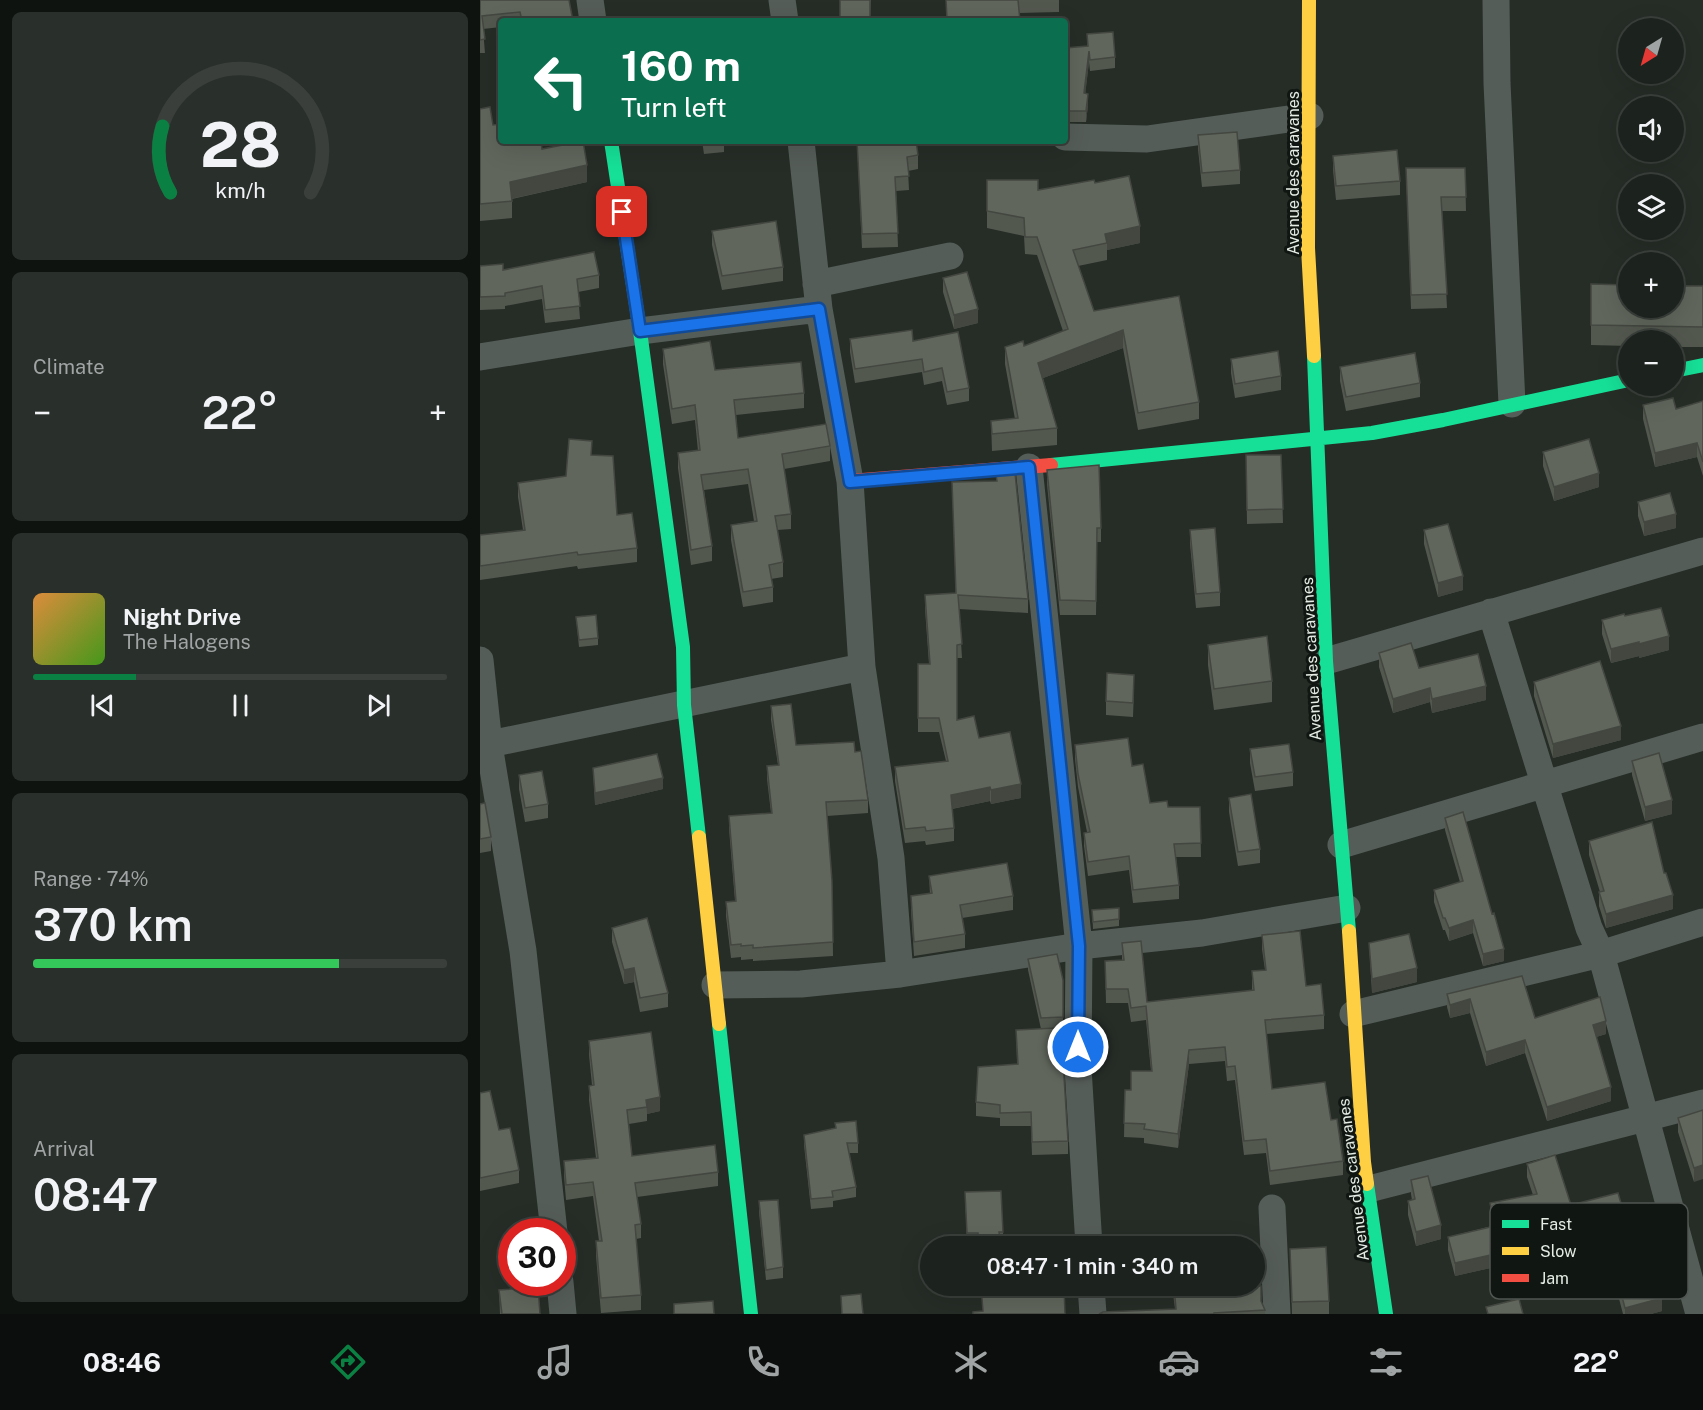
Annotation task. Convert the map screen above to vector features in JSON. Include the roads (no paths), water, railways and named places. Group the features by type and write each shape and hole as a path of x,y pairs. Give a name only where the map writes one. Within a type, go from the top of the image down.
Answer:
{"street":[{"path":"590,0 593,18"},
{"path":"782,0 785,18"},
{"name":"Avenue des caravanes","path":"1309,0 1308,248 1326,661 1347,908 1364,1162 1386,1314"},
{"path":"1496,0 1497,83 1512,404"},
{"path":"1068,137 1147,139 1310,116"},
{"path":"611,144 640,331 683,647 684,705 750,1314"},
{"path":"801,144 817,296 850,482 862,667 891,858 900,974"},
{"path":"480,357 640,331 817,296 950,256"},
{"path":"1684,369 1703,365"},
{"path":"850,482 1372,433 1618,382"},
{"path":"1029,467 1079,946 1078,1068 1088,1236"},
{"path":"1326,661 1703,551"},
{"path":"1491,612 1589,928 1601,954 1669,1203"},
{"path":"480,660 484,746 523,951 552,1218"},
{"path":"484,746 862,667"},
{"path":"1341,845 1703,737"},
{"path":"715,985 801,984 900,974 1079,946 1202,933 1347,908"},
{"path":"1353,1014 1601,954 1703,922"},
{"path":"1369,1189 1703,1103"},
{"path":"1272,1208 1277,1314"},
{"path":"1688,1274 1699,1314"},
{"path":"562,1296 564,1314"},
{"path":"1092,1296 1093,1314"}]}
